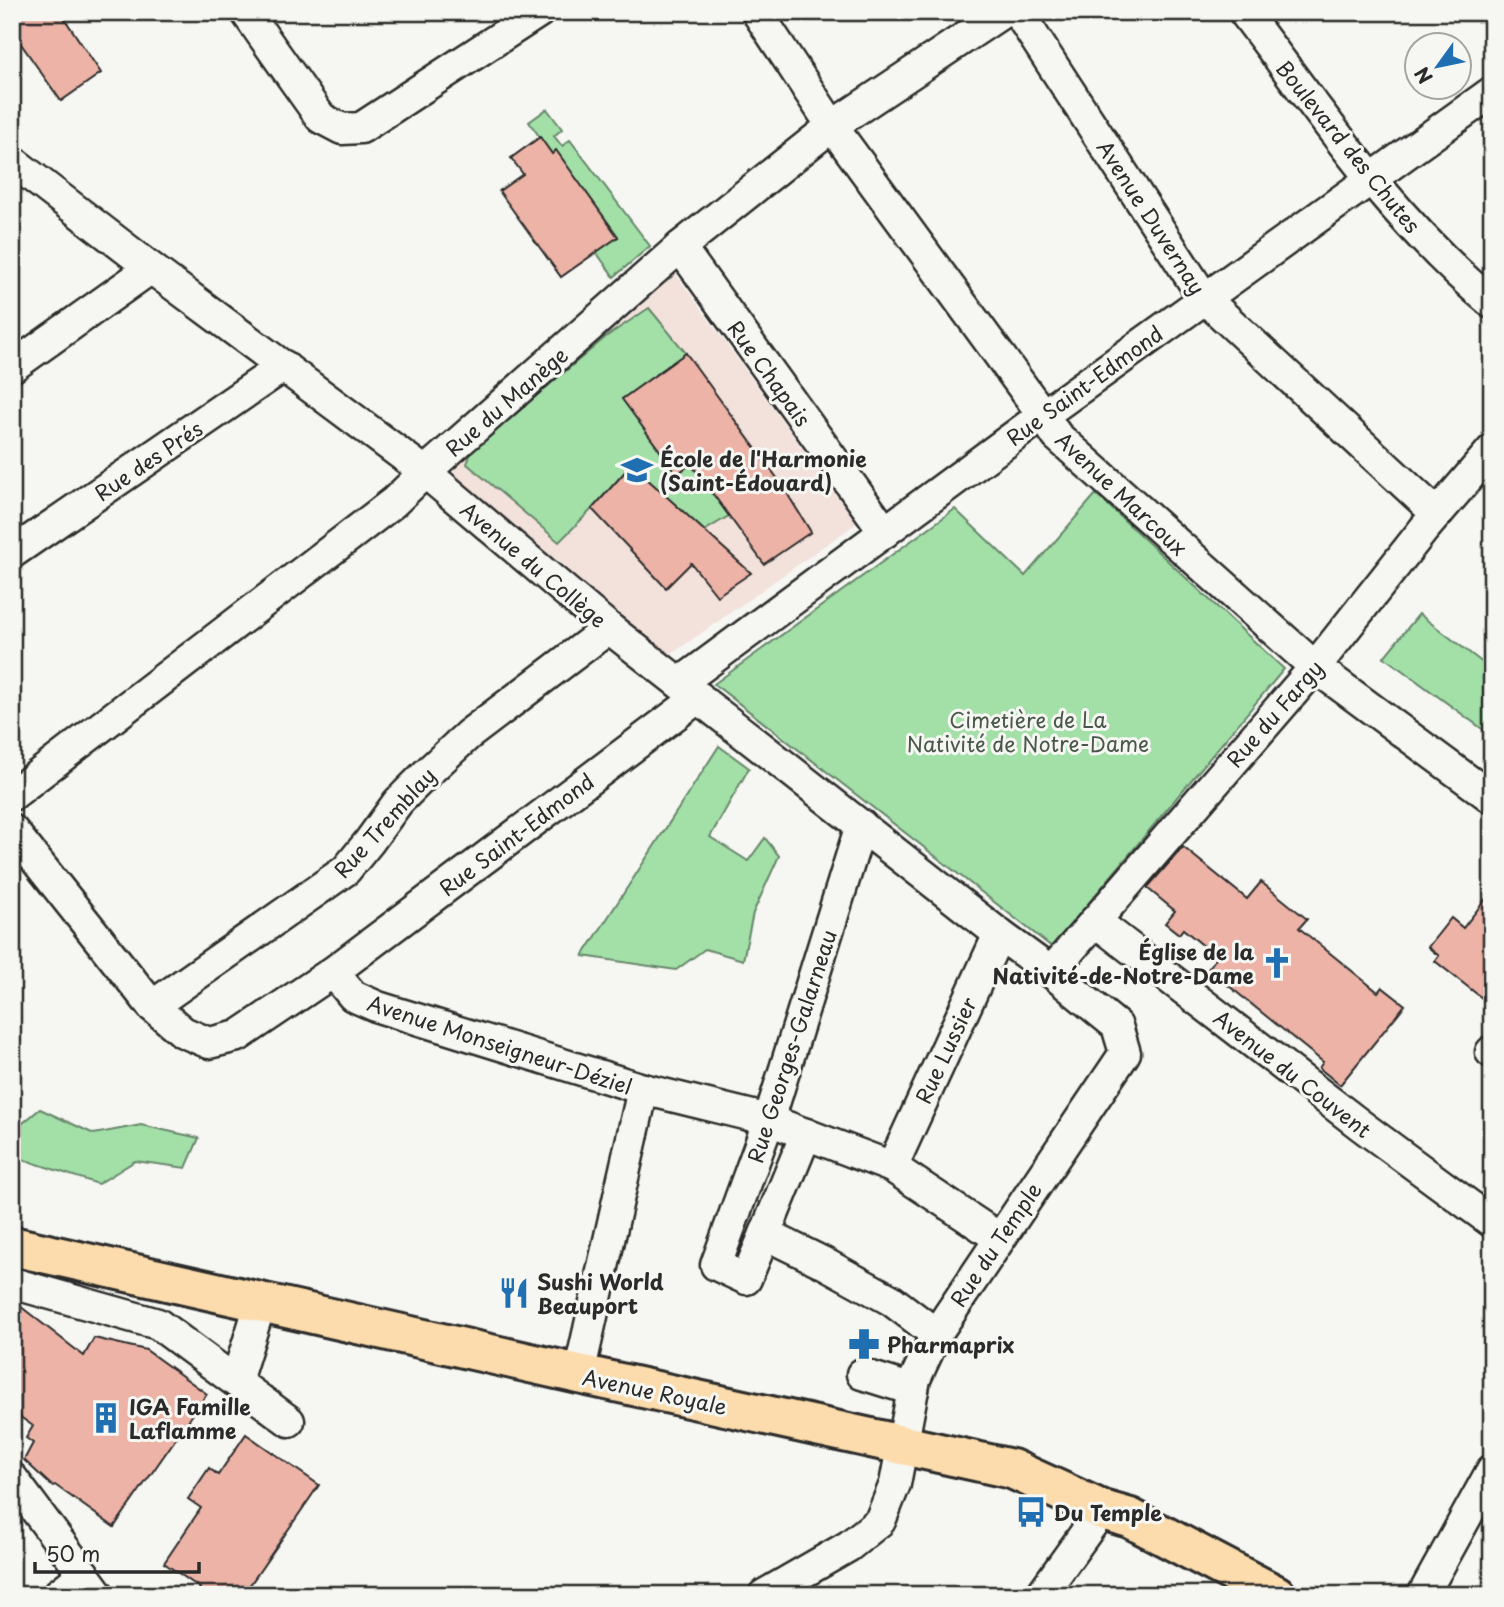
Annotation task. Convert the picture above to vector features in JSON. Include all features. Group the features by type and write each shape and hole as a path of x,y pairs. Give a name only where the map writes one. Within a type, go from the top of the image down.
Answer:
{"main road":[{"name":"Avenue Royale","path":"14,1262 261,1302 1012,1469 1102,1510 1130,1518 1276,1595"}],"street":[{"path":"246,12 321,118 342,129 361,128 519,18"},
{"name":"Avenue Marcoux","path":"757,12 832,126 1057,436 1315,667 1492,798"},
{"name":"Rue du Manège","path":"12,795 394,502 680,247 832,126 1003,12"},
{"name":"Avenue Duvernay","path":"1018,12 1205,298 1437,514"},
{"name":"Boulevard des Chutes","path":"1244,12 1371,180 1423,239 1492,303"},
{"name":"Rue Saint-Edmond","path":"333,972 884,532 1492,92"},
{"name":"Avenue du Collège","path":"12,160 151,268 425,472 609,628 1051,972 1117,1026 1125,1053"},
{"name":"Rue Chapais","path":"680,247 884,532"},
{"path":"12,367 151,268"},
{"name":"Rue des Prés","path":"12,553 284,366"},
{"name":"Rue du Fargy","path":"1051,972 1315,667 1437,514 1492,450"},
{"name":"Rue Tremblay","path":"152,1006 346,870 398,802 468,735 609,628"},
{"name":"Rue Georges-Galarneau","path":"765,1234 746,1279 716,1265 769,1120 861,825"},
{"path":"12,830 152,1006 183,1032 209,1043 238,1036 333,972"},
{"name":"Avenue du Couvent","path":"1096,921 1363,1127 1492,1222"},
{"name":"Rue Lussier","path":"892,1167 999,934"},
{"name":"Avenue Monseigneur-Déziel","path":"333,972 353,996 378,1007 643,1089 769,1120 892,1167 999,1237"},
{"name":"Rue du Temple","path":"764,1595 849,1546 880,1521 895,1484 915,1379 936,1334 1125,1053"},
{"path":"579,1374 643,1089"},
{"path":"806,1134 765,1234 891,1300 936,1334"},
{"path":"14,1262 158,1324 289,1421"},
{"path":"236,1381 261,1302"},
{"path":"862,1374 913,1390"},
{"path":"1423,1595 1492,1471"},
{"path":"12,1478 91,1585 57,1595"},
{"path":"1041,1595 1102,1510"}],"shaded area":[{"name":"École de l'Harmonie (Saint-Édouard)","path":"670,266 857,523 669,656 454,484 455,457"}],"green space":[{"path":"1467,12 1492,12 1492,30"},
{"path":"547,109 562,129 554,136 562,146 570,140 650,246 614,277 596,252 618,236 556,151 552,154 529,122"},
{"path":"649,308 686,353 677,474 691,464 712,494 726,484 755,500 704,531 631,465 559,542 467,464 472,450 607,336"},
{"name":"Cimetière de La Nativité de Notre-Dame","path":"1096,494 1284,669 1052,947 714,684 955,509 1025,576"},
{"path":"1419,614 1492,670 1492,736 1384,657"},
{"path":"719,746 749,768 710,837 748,861 765,838 779,856 753,913 743,960 705,949 676,970 583,956"},
{"path":"40,1109 94,1134 141,1125 199,1138 186,1168 135,1161 98,1184 19,1158 12,1159 12,1132"}],"building":[{"path":"12,12 60,12 101,73 61,101 12,31"},
{"path":"540,137 552,154 556,150 618,237 561,277 499,191 523,174 511,158"},
{"path":"686,353 780,482 811,532 764,564 691,464 677,474 622,399"},
{"path":"631,465 751,573 717,596 691,563 666,588 592,509"},
{"name":"Église de la Nativité-de-Notre-Dame","path":"1183,847 1247,899 1261,882 1307,919 1299,928 1378,992 1382,987 1405,1005 1340,1085 1319,1068 1323,1062 1208,969 1217,957 1183,929 1179,934 1165,923 1175,911 1147,888"},
{"path":"1492,891 1492,1006 1435,961 1439,956 1428,947 1451,918 1463,928"},
{"name":"IGA Famille Laflamme","path":"20,1306 84,1356 94,1338 146,1350 207,1394 114,1527 55,1485 52,1486 24,1460 33,1443 26,1438 33,1426 12,1411 12,1317"},
{"path":"246,1434 319,1485 243,1595 196,1595 200,1588 164,1563 201,1508 188,1499 209,1468 218,1475"}],"place":[{"name":"École de l'Harmonie (Saint-Édouard)","path":"637,470"},
{"name":"Église de la Nativité-de-Notre-Dame","path":"1277,963"},
{"name":"Sushi World Beauport","path":"514,1293"},
{"name":"Pharmaprix","path":"864,1344"},
{"name":"IGA Famille Laflamme","path":"106,1418"},
{"name":"Du Temple","path":"1031,1512"}]}
